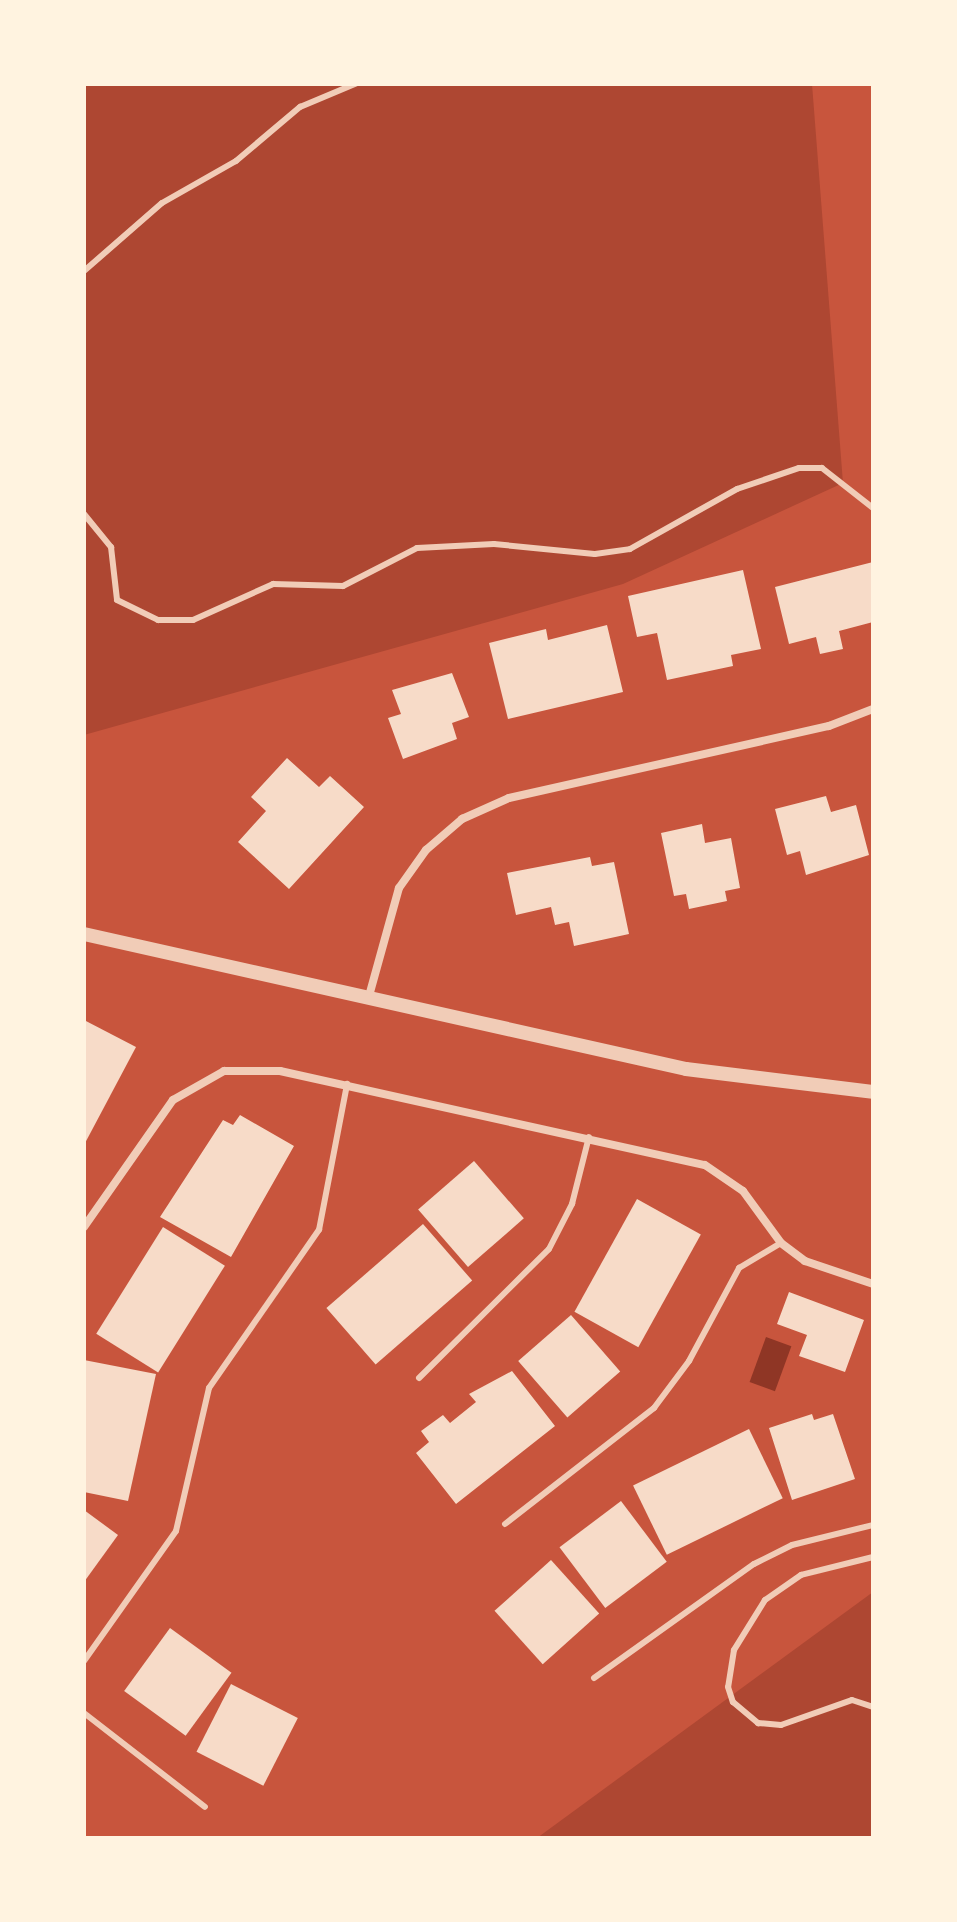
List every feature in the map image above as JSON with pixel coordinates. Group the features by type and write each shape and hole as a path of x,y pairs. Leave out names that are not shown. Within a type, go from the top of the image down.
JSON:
{"street":[{"path":"369,996 399,888 426,850 462,819 509,798 829,726 873,709"},
{"path":"84,934 712,1074 873,1092"},
{"path":"84,1227 153,1119 195,1086 252,1069 347,1084 705,1165 743,1191 781,1243 830,1275 873,1284"}],"lane":[{"path":"84,271 162,203 236,161 300,107 355,84"},
{"path":"84,514 111,547 117,600 158,620 193,620 273,584 343,586 427,547 595,554 630,549 737,489 799,468 822,468 873,508"},
{"path":"84,1661 176,1531 209,1388 319,1230 347,1084"},
{"path":"419,1378 549,1249 572,1204 589,1137"},
{"path":"505,1524 654,1408 689,1361 739,1268 781,1243"},
{"path":"594,1678 754,1564 792,1545 873,1525"},
{"path":"873,1557 801,1575 765,1600 734,1650 728,1687 733,1702 758,1723 781,1725 852,1700 873,1707"},
{"path":"84,1713 205,1807"}],"shaded area":[{"path":"84,84 812,84 843,483 623,584 84,735"},
{"path":"766,1337 791,1346 775,1391 750,1382"},
{"path":"873,1592 873,1838 537,1838"}],"building":[{"path":"873,562 873,622 839,631 843,649 820,654 816,637 789,644 775,587"},
{"path":"743,570 761,649 731,655 733,666 667,680 657,633 637,637 628,596"},
{"path":"607,625 623,692 508,719 489,643 546,629 548,640"},
{"path":"452,673 469,717 452,723 457,739 403,759 388,718 401,714 392,690"},
{"path":"287,758 319,787 330,776 364,807 289,889 238,842 266,811 251,797"},
{"path":"826,796 831,812 856,805 869,855 806,875 800,851 787,855 775,809"},
{"path":"702,824 705,843 731,838 740,888 725,891 727,901 689,909 686,894 674,896 661,833"},
{"path":"590,857 592,866 614,862 629,934 574,946 569,922 555,925 551,907 516,915 507,873"},
{"path":"84,1020 136,1047 84,1145"},
{"path":"240,1115 294,1146 231,1257 160,1217 223,1120 233,1125"},
{"path":"474,1161 524,1218 468,1267 418,1210"},
{"path":"637,1199 701,1234 638,1347 574,1312"},
{"path":"423,1224 472,1281 376,1365 326,1308"},
{"path":"163,1227 225,1266 158,1373 96,1334"},
{"path":"789,1292 864,1320 845,1372 799,1356 807,1335 777,1324"},
{"path":"571,1315 620,1372 567,1418 518,1361"},
{"path":"84,1360 156,1374 128,1501 84,1492"},
{"path":"512,1371 555,1426 456,1504 416,1453 429,1442 421,1431 443,1415 450,1423 476,1402 469,1394"},
{"path":"812,1414 814,1420 833,1414 855,1479 792,1500 769,1428"},
{"path":"749,1429 783,1498 667,1555 633,1486"},
{"path":"621,1501 667,1562 605,1608 560,1547"},
{"path":"84,1510 118,1535 84,1582"},
{"path":"551,1560 599,1614 543,1664 495,1611"},
{"path":"170,1628 231,1673 186,1736 124,1691"},
{"path":"231,1684 298,1718 263,1786 196,1752"}]}
